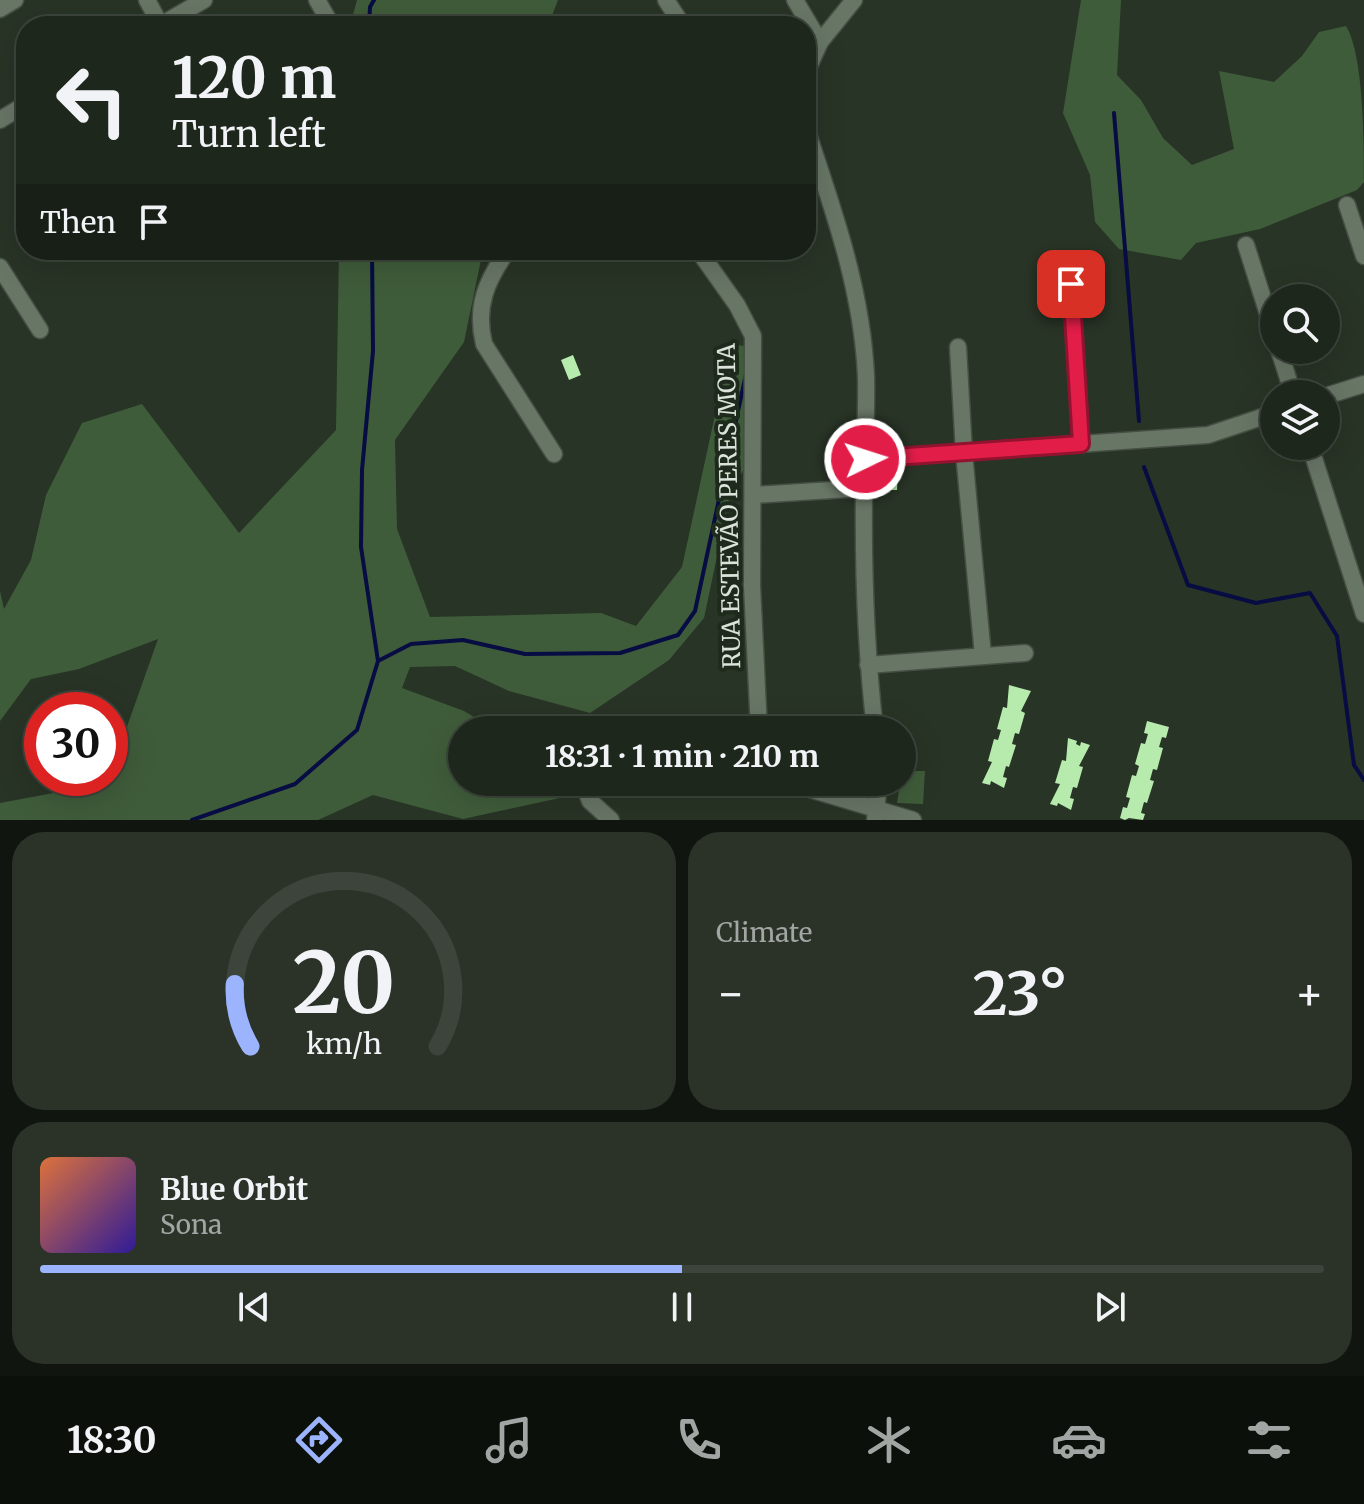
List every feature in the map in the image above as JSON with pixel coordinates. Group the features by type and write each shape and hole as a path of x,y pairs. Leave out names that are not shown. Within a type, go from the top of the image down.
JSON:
{"street":[{"path":"0,9 15,0"},
{"path":"177,16 204,0"},
{"path":"816,51 854,0"},
{"path":"816,35 820,42"},
{"path":"816,158 843,235 855,289 866,375 864,488 868,665 873,716"},
{"path":"816,180 828,194"},
{"path":"1347,205 1364,256"},
{"path":"1246,245 1260,289"},
{"path":"501,260 482,295 479,323 484,344 554,454"},
{"name":"RUA ESTEVÃO PERES MOTA","path":"705,260 737,305 753,336 752,586 758,716"},
{"path":"0,267 40,330"},
{"path":"1071,284 1081,444"},
{"path":"958,347 964,453 983,656"},
{"path":"1340,392 1364,384"},
{"path":"865,459 1208,435 1260,418"},
{"path":"1314,460 1364,614"},
{"path":"753,495 864,488"},
{"path":"868,665 1025,653"},
{"path":"588,796 611,820"},
{"path":"825,796 877,815 913,820"}],"green space":[{"path":"357,0 558,0 552,16 353,16"},
{"path":"1081,0 1121,0 1117,75 1141,100 1163,138 1192,165 1234,149 1219,71 1274,82 1302,56 1319,32 1346,26 1360,78 1364,182 1357,190 1260,229 1196,243 1181,260 1119,249 1095,222 1090,175 1063,113"},
{"path":"339,260 481,260 464,342 395,440 397,529 430,617 601,613 636,626 682,567 733,344 748,347 748,463 731,490 704,618 669,660 590,713 509,691 455,666 410,667 402,688 472,716 448,716 448,796 569,796 463,819 373,795 318,820 0,820 0,803 37,796 128,796 128,724 158,639 79,669 31,679 0,721 0,591 4,609 31,560 46,495 82,423 142,404 239,533 336,430"},
{"path":"916,771 925,771 923,804 897,803 898,796 916,796"}],"building":[{"path":"573,355 581,375 569,380 561,360"},
{"path":"898,469 897,490 877,490 878,470"},
{"path":"1009,685 1031,691 1021,711 1025,713 1019,734 1015,733 1012,744 1016,745 1009,767 1006,766 1004,788 991,781 990,785 982,783 992,762 988,761 994,739 998,740 1001,730 997,729 1003,707 1007,708"},
{"path":"1147,721 1169,727 1159,747 1163,748 1157,770 1153,769 1150,780 1154,781 1141,813 1145,814 1143,820 1125,820 1120,818 1130,798 1126,797 1132,775 1136,776 1139,766 1135,764 1141,743 1145,744 1148,734 1144,733"},
{"path":"1068,738 1077,741 1076,744 1080,746 1081,742 1090,745 1079,766 1083,767 1077,788 1073,787 1071,810 1058,803 1057,806 1050,804 1060,784 1055,783 1062,760 1066,761"}],"waterway":[{"path":"370,16 374,0"},
{"path":"1114,113 1139,421"},
{"path":"372,260 373,351 362,470 361,547 378,661"},
{"path":"192,820 295,784 357,730 378,661 411,644 463,640 525,654 620,653 678,635 695,611 746,374"},
{"path":"1144,467 1188,585 1256,603 1310,593 1337,636 1354,765 1364,780"}],"route":[{"path":"865,459 1081,444 1071,284"}]}
